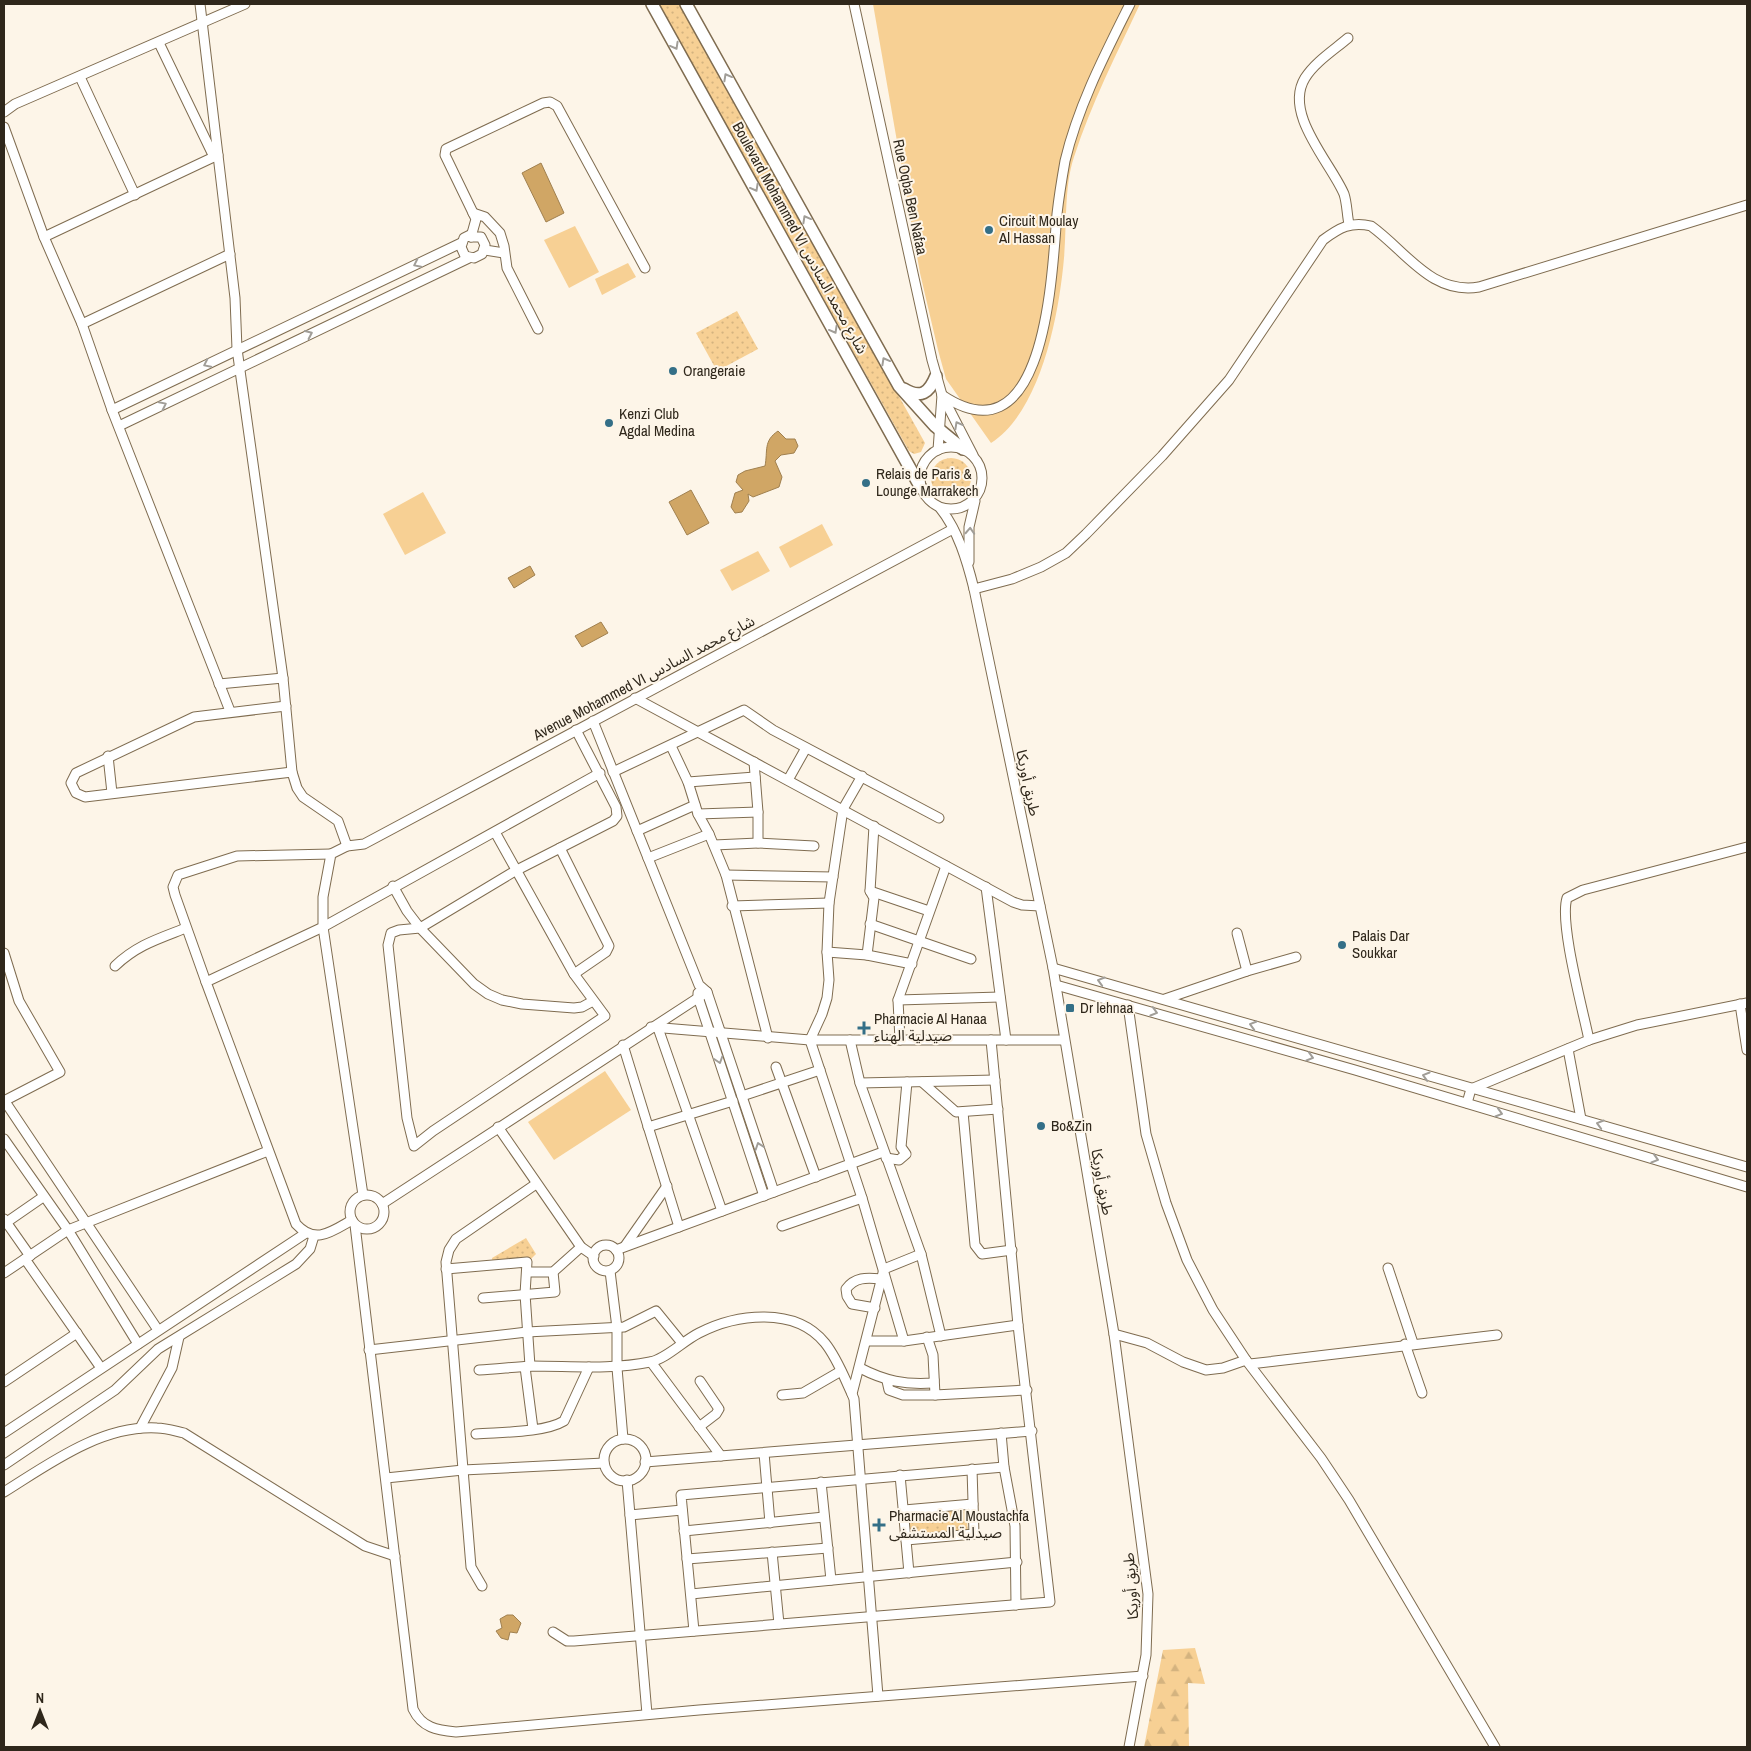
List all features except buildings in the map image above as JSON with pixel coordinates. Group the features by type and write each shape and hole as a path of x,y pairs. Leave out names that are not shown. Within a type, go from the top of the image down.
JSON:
{"main road":[{"name":"Boulevard Mohammed VI شارع محمد السادس","path":"652,4 921,488"},
{"name":"Boulevard Mohammed VI شارع محمد السادس","path":"686,4 899,386 940,430 968,452"},
{"path":"899,386 919,395 930,390 936,376"}],"street":[{"path":"200,4 216,156 230,254 237,349 286,706 292,772 297,788 303,797 310,804 338,821 347,846"},
{"name":"Rue Oqba Ben Nafaa","path":"854,4 936,376 942,395 968,452"},
{"path":"942,395 961,407 983,410 998,406 1012,397 1026,382 1036,359 1048,308 1060,188 1075,123 1130,4"},
{"path":"4,112 15,104 159,43 241,5"},
{"path":"1348,38 1312,68 1305,78 1300,95 1307,128 1344,194 1349,224"},
{"path":"159,43 216,156"},
{"path":"80,77 135,195"},
{"path":"471,237 476,224 473,212 445,155 446,149 543,103 550,102 556,106 646,268"},
{"path":"4,128 44,237 82,324 112,410 230,712"},
{"path":"44,237 216,156"},
{"path":"974,589 1012,579 1041,568 1066,553 1082,539 1162,456 1229,380 1322,240 1339,228 1359,223 1371,226 1437,281 1465,289 1747,205"},
{"path":"473,212 485,217 497,229 503,239 505,263 517,293 538,329"},
{"path":"112,410 461,242 467,236 472,234 471,237 481,237 485,245 484,250 478,257 469,258 119,426"},
{"path":"461,242 462,252 469,258"},
{"path":"484,250 504,253"},
{"path":"82,324 230,254"},
{"path":"365,289 372,304"},
{"name":"Rue Oqba Ben Nafaa","path":"938,450 942,395"},
{"path":"952,447 968,452 979,464 983,475 982,486 977,497 962,508 951,510 940,508 928,499 921,488 920,476 922,465 929,456 938,450 952,447"},
{"name":"طريق أوريكا","path":"969,567 971,510 977,497"},
{"name":"طريق أوريكا","path":"940,508 953,529 969,567 974,589 1053,968 1114,1334 1146,1572 1148,1630 1143,1676 1129,1747"},
{"name":"Avenue Mohammed VI شارع محمد السادس","path":"331,854 347,846 364,844 953,529"},
{"path":"219,684 282,678"},
{"path":"634,698 1018,904 1040,906"},
{"path":"286,706 194,717 76,772 72,783 76,793 85,797 292,772"},
{"path":"613,772 744,710 773,730 939,818"},
{"path":"593,721 700,985 707,992 774,1192"},
{"path":"495,832 515,871 574,974 604,1013 604,1018 433,1131 414,1146 407,1118 388,938 394,931 420,928 515,871 616,818 616,806 576,730"},
{"path":"671,746 688,782 697,809 726,875 732,906 768,1038"},
{"path":"788,780 806,748"},
{"path":"108,756 112,793"},
{"path":"754,762 758,812 758,843"},
{"path":"206,982 323,926 600,773"},
{"path":"862,776 843,809 829,904 827,952 829,980 827,998 810,1040 862,1198 904,1341"},
{"path":"688,782 755,777"},
{"path":"637,831 697,809 758,812"},
{"path":"867,955 874,898 870,891 874,826"},
{"path":"648,858 709,834"},
{"path":"714,845 758,843 814,846"},
{"path":"1589,1040 1566,929 1564,906 1567,898 1583,890 1747,847"},
{"path":"560,848 609,946 606,952 574,974"},
{"path":"4,1466 115,1390 158,1349 296,1264 310,1249 310,1235 293,1218 186,928 173,887 178,875 185,871 237,856 331,854 323,896 323,926 363,1195"},
{"path":"900,1040 898,1000 946,866"},
{"path":"726,875 833,877"},
{"path":"393,886 406,911 420,928 474,984 502,1000 574,1008 582,1007 593,1001"},
{"path":"986,887 1006,1040"},
{"path":"870,891 929,911"},
{"path":"732,906 829,904"},
{"path":"870,924 971,959"},
{"path":"115,966 130,951 141,945 186,928"},
{"path":"1237,933 1247,971"},
{"path":"827,952 867,955 912,964"},
{"path":"4,953 19,1001 60,1072 4,1101 88,1223 158,1330"},
{"path":"1165,999 1247,971 1296,957"},
{"path":"1053,968 1747,1167"},
{"path":"700,985 698,997 764,1196"},
{"path":"1056,986 1128,1004 1747,1187"},
{"path":"382,1204 623,1045 654,1028 707,992"},
{"path":"898,1000 1000,997"},
{"path":"1128,1004 1146,1134 1166,1203 1187,1260 1213,1310 1248,1362 1287,1416 1321,1458 1350,1500 1495,1747"},
{"path":"1471,1089 1589,1040 1637,1025 1744,1004 1747,1050"},
{"path":"654,1028 810,1040 1064,1040"},
{"path":"654,1028 688,1115 722,1211"},
{"path":"850,1040 860,1083 921,1254 941,1336"},
{"path":"553,1632 567,1641 1016,1605 1051,1600 1018,1325 991,1040"},
{"path":"623,1045 679,1227"},
{"path":"1568,1049 1581,1119"},
{"path":"776,1067 780,1083 816,1177"},
{"path":"742,1096 820,1070"},
{"path":"860,1083 995,1080"},
{"path":"594,1256 596,1250 603,1246 621,1248 851,1164 885,1155 898,1160 906,1154 901,1147 907,1082"},
{"path":"922,1082 954,1111 998,1109"},
{"path":"1446,1098 1451,1083"},
{"path":"1467,1103 1471,1089"},
{"path":"648,1127 733,1101"},
{"path":"963,1112 975,1245 982,1254 1012,1250"},
{"path":"498,1128 581,1247 594,1256 598,1268 610,1270"},
{"path":"4,1142 68,1230 138,1344"},
{"path":"4,1273 68,1230 268,1151"},
{"path":"482,1586 472,1567 446,1269 449,1250 456,1240 536,1184"},
{"path":"610,1270 618,1262 621,1248 666,1186"},
{"path":"353,1222 364,1228 377,1225 384,1213 382,1204 376,1197 363,1195 355,1199 350,1207 386,1478 413,1709 423,1723 440,1730 456,1732 647,1714 1143,1676"},
{"path":"43,1197 5,1222 101,1368"},
{"path":"782,1226 862,1198"},
{"path":"4,1433 158,1330 310,1235 331,1232 353,1222"},
{"path":"528,1272 553,1272 581,1247"},
{"path":"884,1269 921,1254"},
{"path":"446,1269 525,1261 528,1272 525,1294 527,1367 532,1429"},
{"path":"1388,1268 1422,1393"},
{"path":"852,1394 884,1269"},
{"path":"610,1270 617,1328 617,1368 623,1439"},
{"path":"483,1298 555,1292 553,1272"},
{"path":"875,1308 852,1304 847,1296 846,1289 850,1283 861,1278 882,1279"},
{"path":"369,1350 527,1332 617,1328 630,1326 657,1311 682,1343"},
{"path":"479,1370 527,1367 617,1368 651,1362 682,1343 724,1322 743,1319 776,1318 790,1320 816,1334 831,1352 852,1394 870,1576 878,1696"},
{"path":"867,1341 904,1341 1018,1325"},
{"path":"4,1382 77,1333"},
{"path":"1114,1334 1147,1343 1183,1362 1206,1370 1248,1362 1497,1335"},
{"path":"140,1428 172,1368 179,1337"},
{"path":"927,1337 933,1356 936,1395"},
{"path":"651,1362 721,1456"},
{"path":"476,1434 532,1429 555,1425 564,1420 589,1367"},
{"path":"860,1368 887,1381 925,1384 933,1383 934,1380"},
{"path":"782,1395 803,1393 841,1371"},
{"path":"699,1427 716,1414 719,1409 717,1403 700,1381"},
{"path":"887,1381 889,1390 897,1394 936,1395 1027,1390"},
{"path":"4,1492 88,1443 118,1432 140,1428 159,1428 184,1433 365,1546 395,1556"},
{"path":"645,1462 1032,1431"},
{"path":"1001,1433 1004,1467 1015,1526 1017,1562 1016,1605"},
{"path":"623,1439 632,1441 640,1446 645,1462 640,1474 627,1480 618,1480 611,1476 604,1463 608,1447 623,1439"},
{"path":"764,1452 770,1523"},
{"path":"386,1478 463,1470 604,1463"},
{"path":"694,1631 681,1494 821,1482 860,1481 900,1475 1004,1467"},
{"path":"906,1540 974,1535 972,1469"},
{"path":"900,1475 909,1573"},
{"path":"627,1480 647,1714"},
{"path":"821,1482 831,1580"},
{"path":"904,1510 973,1504"},
{"path":"630,1515 682,1510"},
{"path":"684,1530 824,1517"},
{"path":"687,1559 828,1548"},
{"path":"772,1552 779,1624"},
{"path":"690,1594 1017,1562"}],"green space":[{"path":"658,4 680,4 925,443 921,452 914,454 909,451"},
{"name":"Circuit Moulay Al Hassan","path":"873,4 1140,4 1096,98 1071,168 1067,194 1065,246 1058,306 1044,360 1035,385 1023,409 1008,428 991,443 946,379 938,350 920,273"},
{"path":"575,226 599,272 569,288 544,240"},
{"path":"628,263 636,277 602,295 595,279"},
{"path":"737,311 758,349 717,371 696,333"},
{"path":"951,458 965,464 971,478 965,492 951,498 937,492 931,478 937,464"},
{"path":"423,492 446,533 405,555 383,514"},
{"path":"822,524 833,545 790,568 779,547"},
{"path":"758,551 770,571 732,591 720,570"},
{"path":"605,1071 631,1110 554,1160 528,1122"},
{"path":"526,1238 536,1254 531,1259 493,1266 492,1258"},
{"path":"966,1507 968,1533 907,1538 905,1512"},
{"path":"1195,1648 1205,1684 1188,1683 1189,1747 1144,1747 1163,1650"}],"shaded area":[{"path":"541,163 564,213 546,222 522,173"},
{"path":"778,431 786,439 795,439 798,446 794,453 781,455 775,461 782,477 779,487 753,497 748,494 749,501 742,512 735,513 731,507 735,493 743,490 736,482 738,475 745,471 765,466 768,443"},
{"path":"691,490 709,523 687,535 669,502"},
{"path":"530,566 535,575 514,588 508,578"},
{"path":"601,622 608,633 582,647 575,636"},
{"path":"507,1615 513,1615 521,1623 517,1633 510,1632 508,1640 501,1638 496,1631 502,1628 500,1619"}],"place":[{"name":"Circuit Moulay Al Hassan","path":"989,230"},
{"name":"Orangeraie","path":"673,371"},
{"name":"Kenzi Club Agdal Medina","path":"609,423"},
{"name":"Relais de Paris & Lounge Marrakech","path":"866,483"},
{"name":"Palais Dar Soukkar","path":"1342,945"},
{"name":"Dr lehnaa","path":"1070,1008"},
{"name":"Pharmacie Al Hanaa صيدلية الهناء","path":"864,1028"},
{"name":"Bo&Zin","path":"1041,1126"},
{"name":"Pharmacie Al Moustachfa صيدلية المستشفى","path":"879,1525"}]}
